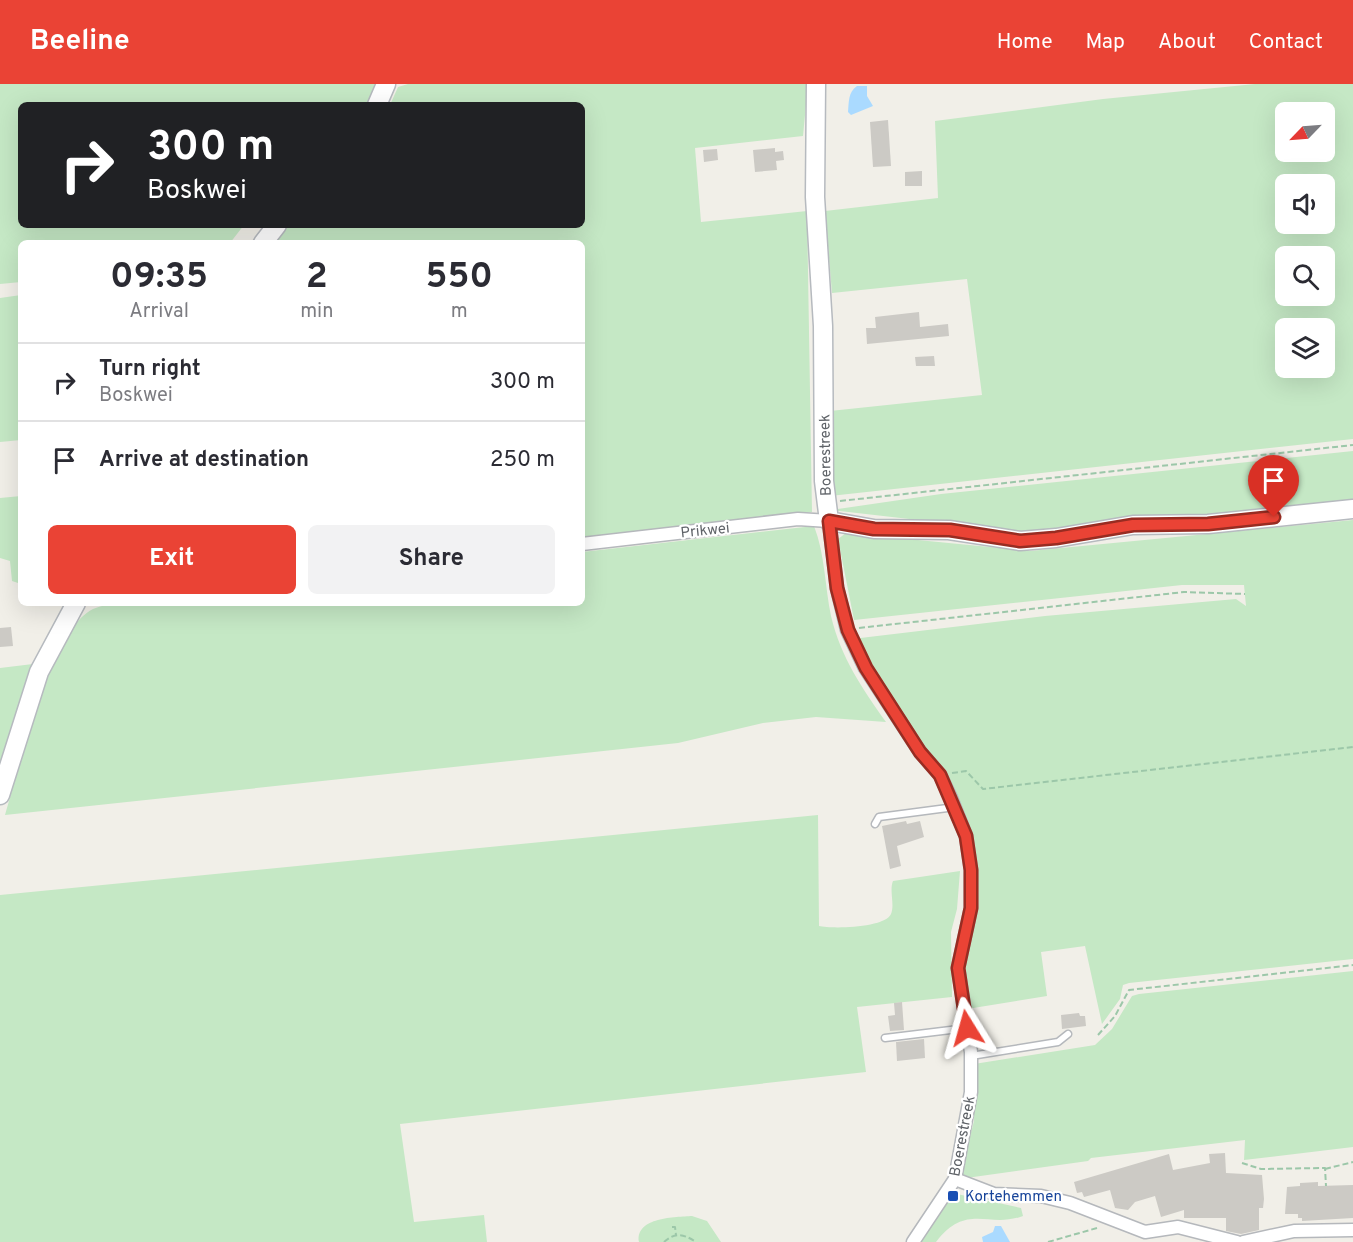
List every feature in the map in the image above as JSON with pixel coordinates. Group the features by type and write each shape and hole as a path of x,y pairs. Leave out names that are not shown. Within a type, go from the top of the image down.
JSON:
{"street":[{"path":"378,102 386,84"},
{"name":"Boerestreek","path":"816,84 814,197 823,326 827,512 837,588 848,630 866,668 920,752 940,775 966,836 971,870 971,908 958,968 971,1056 972,1092 955,1179 913,1242"},
{"path":"265,240 275,228"},
{"path":"827,512 874,529 950,530 1020,541 1056,538 1133,525 1208,524 1353,509"},
{"name":"Prikwei","path":"585,544 798,519 827,512"},
{"path":"0,795 39,672 74,606"},
{"path":"955,1179 994,1194 1041,1196 1070,1203 1146,1232 1178,1227 1237,1242"},
{"path":"1243,1242 1294,1231 1353,1230"}],"lane":[{"path":"875,824 879,817 955,807"},
{"path":"885,1038 967,1028"},
{"path":"971,1056 1058,1042 1068,1034"}],"path":[{"path":"827,512 1353,445"},
{"path":"848,630 1184,592 1245,594"},
{"path":"940,775 966,771 983,789 1353,747"},
{"path":"1098,1035 1115,1016 1129,990 1353,966"},
{"path":"1242,1163 1261,1169 1317,1167 1325,1169 1353,1162"},
{"path":"1325,1169 1326,1186"},
{"path":"672,1227 675,1227 676,1235"},
{"path":"1048,1242 1103,1227"},
{"path":"664,1242 676,1235 684,1234 696,1242"}],"green space":[{"path":"0,84 381,84 372,102 18,102 18,228 242,228 232,240 18,240 18,282 0,284"},
{"path":"408,84 808,84 803,136 695,148 701,222 807,211 812,512 585,539 585,240 271,240 280,228 585,228 585,102 391,102 398,87"},
{"path":"1255,84 1353,84 1353,439 830,496 830,411 982,395 967,279 832,293 825,211 938,198 935,121 1103,99"},
{"path":"18,295 18,440 0,442 0,298"},
{"path":"1353,451 1353,503 1031,533 831,510 941,494"},
{"path":"18,496 18,583 12,581 10,561 0,558 0,498"},
{"path":"1353,520 1353,959 1129,983 1123,985 1120,999 1102,1024 1085,946 1041,952 1047,996 967,1009 961,963 972,834 959,799 852,639 1045,616 1236,599 1246,606 1244,585 1182,585 854,620 838,539 846,533 1030,551"},
{"path":"814,526 823,559 831,616 840,646 861,685 886,722 816,717 763,723 678,743 5,815 27,734 49,672 62,644 77,623 93,609 104,606 585,606 585,552"},
{"path":"33,664 0,768 0,668"},
{"path":"818,815 819,926 869,925 887,919 891,914 893,881 960,871 957,909 951,932 952,997 857,1007 866,1072 400,1124 414,1222 484,1215 487,1242 0,1242 0,895"},
{"path":"1353,971 1353,1147 1244,1160 1245,1140 1091,1158 1088,1161 959,1179 974,1121 974,1064 1095,1045 1112,1029 1132,996 1139,994"},
{"path":"957,1194 1021,1208 1023,1216 999,1220 968,1220 947,1230 936,1242 918,1242 950,1195"},
{"path":"692,1216 707,1221 721,1242 639,1242 639,1234 650,1223 667,1218"}],"water":[{"path":"857,86 867,86 867,96 873,106 851,115 848,112 850,98"},
{"path":"995,1226 1001,1226 1010,1242 983,1242 982,1237 993,1232"}],"building":[{"path":"888,120 891,166 873,167 870,122"},
{"path":"775,148 775,152 783,151 784,160 776,161 777,170 755,172 753,150"},
{"path":"717,149 718,160 704,162 703,150"},
{"path":"922,171 922,186 905,186 905,172"},
{"path":"919,312 920,327 948,324 949,336 867,344 866,328 876,328 875,317"},
{"path":"934,356 935,366 916,366 915,357"},
{"path":"11,627 13,646 0,647 0,628"},
{"path":"906,821 907,824 920,821 924,837 897,846 901,866 890,869 882,826"},
{"path":"902,1002 904,1030 890,1031 888,1016 895,1015 894,1003"},
{"path":"1079,1013 1080,1016 1085,1016 1086,1026 1062,1029 1061,1015"},
{"path":"924,1039 925,1058 897,1061 896,1042"},
{"path":"1225,1153 1226,1173 1262,1175 1264,1199 1263,1208 1259,1208 1259,1230 1241,1234 1226,1231 1226,1218 1184,1218 1184,1210 1161,1217 1155,1196 1135,1202 1128,1210 1115,1208 1110,1190 1084,1197 1082,1192 1077,1193 1074,1182 1169,1154 1173,1170 1210,1163 1209,1154"},
{"path":"1318,1182 1318,1186 1353,1185 1353,1218 1302,1221 1302,1218 1298,1218 1298,1214 1285,1214 1287,1187 1300,1186 1300,1183"}],"place":[{"name":"Kortehemmen","path":"953,1196"}],"route":[{"path":"967,1028 958,968 971,908 971,870 966,836 940,775 920,752 866,668 848,630 837,588 829,521 874,529 950,530 1020,541 1056,538 1133,525 1208,524 1274,517"}]}
